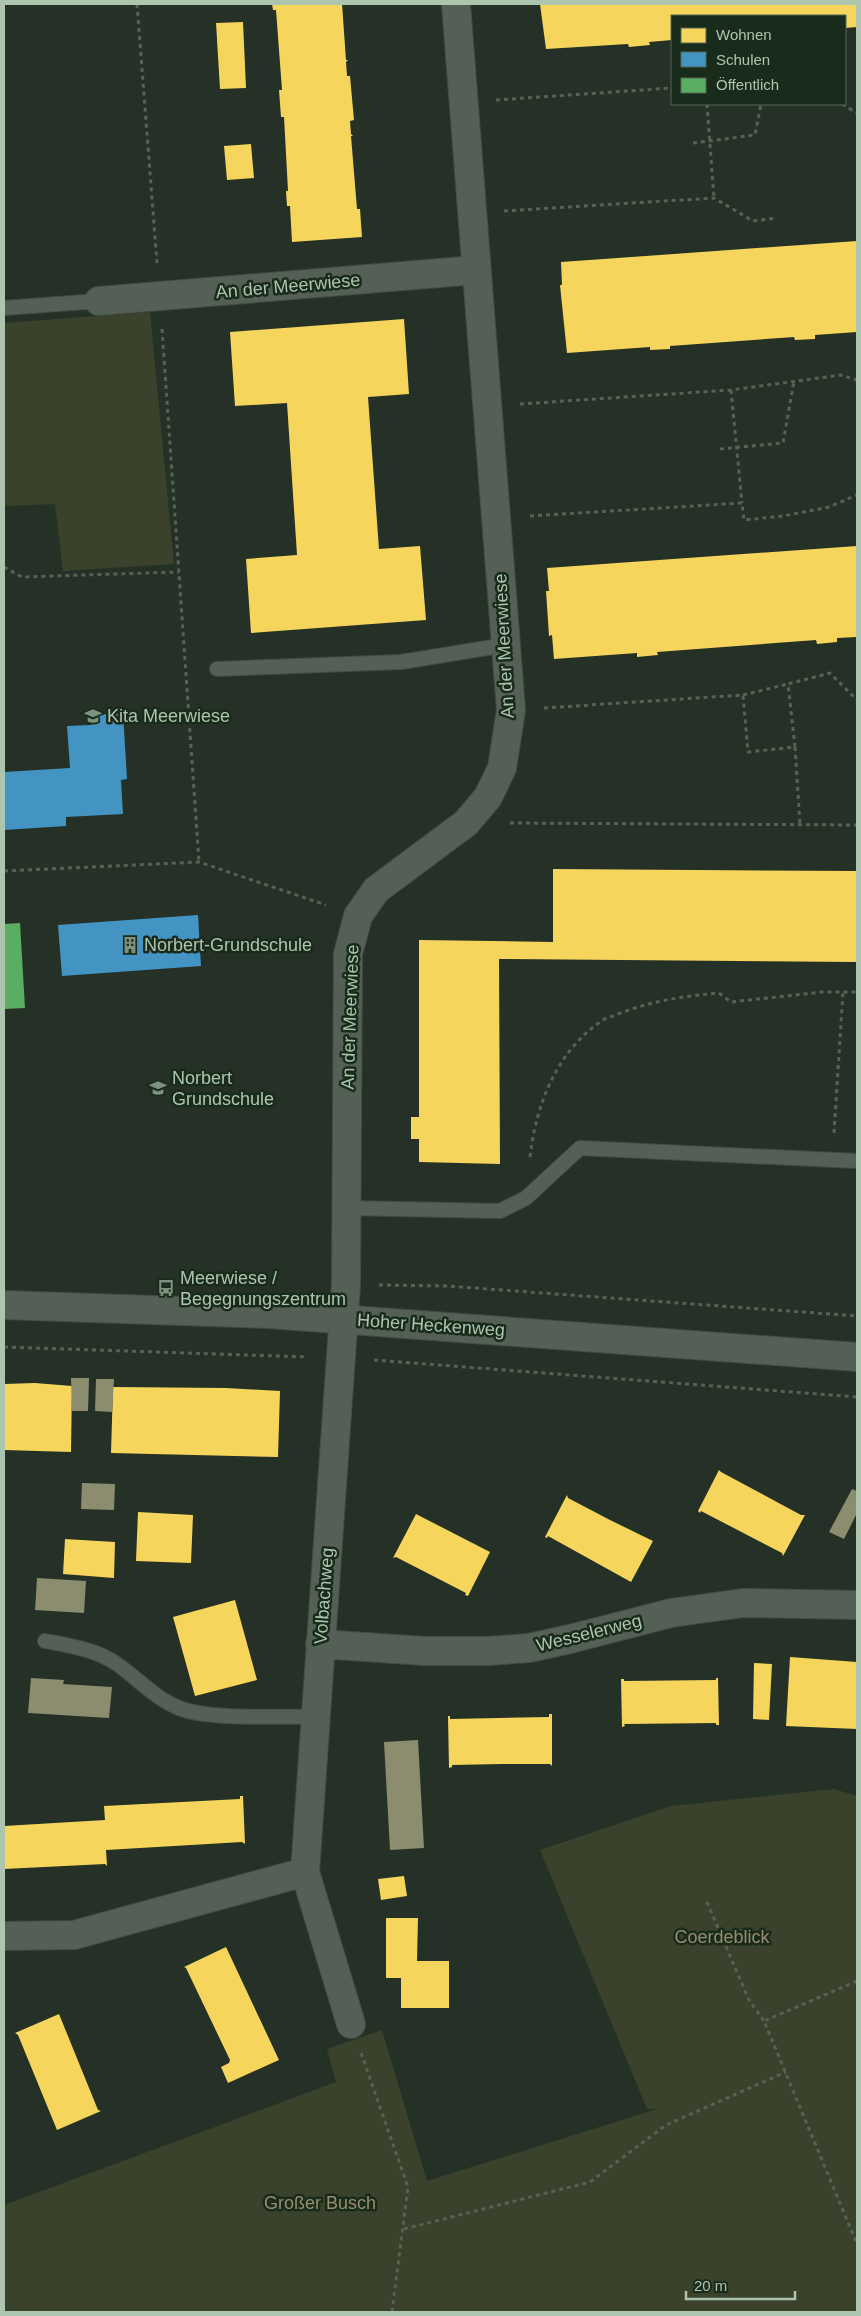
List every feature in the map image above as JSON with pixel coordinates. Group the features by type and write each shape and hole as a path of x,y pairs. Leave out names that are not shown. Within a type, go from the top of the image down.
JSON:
{"street":[{"name":"An der Meerwiese","path":"344,1320 348,954 358,916 376,890 466,823 488,797 502,768 511,710 456,4"},
{"name":"An der Meerwiese","path":"100,301 160,298 476,270"},
{"name":"Hoher Heckenweg","path":"4,1305 269,1314 857,1357"},
{"name":"Volbachweg","path":"344,1320 305,1872 351,2024"},
{"name":"Wesselerweg","path":"320,1644 426,1651 488,1651 530,1648 671,1613 743,1602 857,1605"},
{"path":"4,1936 74,1935 305,1872"}],"lane":[{"path":"4,308 100,301"},
{"path":"217,670 401,662 505,644"},
{"path":"346,1208 500,1211 526,1198 580,1148 857,1161"},
{"path":"45,1641 95,1652 116,1664 162,1699 180,1709 221,1715 316,1717"}],"path":[{"path":"138,4 199,862"},
{"path":"463,102 671,88"},
{"path":"707,105 714,198"},
{"path":"693,143 755,134 761,105"},
{"path":"844,105 857,113"},
{"path":"472,214 714,198 753,220 777,218"},
{"path":"486,406 731,390 841,376 857,380"},
{"path":"720,449 783,443 794,381"},
{"path":"731,390 744,520 783,516 829,507 857,495"},
{"path":"495,518 742,503"},
{"path":"4,567 22,577 179,572"},
{"path":"511,710 743,695 830,673 857,700"},
{"path":"788,684 795,747 800,824"},
{"path":"743,695 748,752 795,747"},
{"path":"466,823 857,824"},
{"path":"4,870 199,862 358,916"},
{"path":"832,1160 843,992"},
{"path":"526,1198 533,1134 551,1078 574,1046 601,1021 635,1008 676,997 719,993 731,1002 857,992"},
{"path":"4,1347 342,1358 857,1397"},
{"path":"707,1902 748,2000 764,2020 857,2244"},
{"path":"764,2020 857,1981"},
{"path":"351,2024 408,2187 392,2312"},
{"path":"404,2228 590,2182 666,2125 786,2072"}],"green space":[{"path":"150,312 174,564 63,571 55,504 4,506 4,323"},
{"path":"834,1789 857,1796 857,2312 4,2312 4,2205 336,2082 327,2049 382,2030 427,2181 657,2109 647,2109 540,1850 671,1806"}],"building: Wohnen":[{"path":"272,4 342,4 346,60 348,60 346,62 347,76 350,76 354,120 350,121 351,134 353,136 351,136 357,209 360,209 362,237 292,242 290,206 287,206 286,191 288,191 284,117 281,117 279,90 282,90 276,10 273,10"},
{"path":"540,4 857,4 857,27 846,28 846,15 671,15 671,40 649,42 650,45 629,47 628,44 546,49"},
{"path":"243,22 246,88 220,89 216,23"},
{"path":"251,144 254,178 227,180 224,146"},
{"path":"857,241 857,332 815,335 815,339 795,340 794,337 670,346 670,349 650,350 650,347 567,353 560,285 562,285 561,262"},
{"path":"404,319 409,394 368,397 379,549 420,546 426,620 251,633 246,559 297,555 287,403 235,406 230,332"},
{"path":"857,546 857,637 837,638 837,642 817,644 816,640 657,652 658,655 637,657 637,653 554,659 552,635 549,636 546,591 549,591 547,568"},
{"path":"553,869 857,871 857,962 499,959 500,1164 419,1162 419,1139 411,1139 411,1117 419,1117 419,940 553,942"},
{"path":"35,1383 72,1386 71,1452 4,1450 4,1384"},
{"path":"113,1387 226,1388 280,1391 278,1457 111,1453"},
{"path":"719,1470 801,1515 805,1515 783,1556 782,1553 698,1511"},
{"path":"567,1495 568,1498 653,1541 631,1582 548,1536 547,1538 545,1537"},
{"path":"138,1512 193,1515 191,1563 136,1561"},
{"path":"416,1514 490,1552 468,1596 465,1595 466,1593 396,1557 393,1558"},
{"path":"65,1539 115,1542 114,1578 63,1574"},
{"path":"235,1600 257,1680 195,1696 173,1617"},
{"path":"790,1657 857,1662 857,1729 786,1726"},
{"path":"754,1663 772,1664 769,1720 753,1719"},
{"path":"718,1678 719,1725 716,1725 716,1723 624,1724 625,1726 622,1727 621,1679 624,1679 624,1681 716,1680"},
{"path":"549,1714 552,1714 552,1766 550,1764 502,1764 452,1765 449,1768 448,1716 450,1716 450,1719 549,1717"},
{"path":"240,1796 243,1796 245,1844 242,1842 106,1850 107,1866 105,1864 4,1869 4,1826 105,1820 104,1806 240,1799"},
{"path":"404,1876 407,1896 381,1900 378,1879"},
{"path":"386,1918 418,1918 417,1961 449,1961 449,2008 401,2008 401,1978 386,1978"},
{"path":"226,1947 279,2060 228,2083 221,2067 229,2063 230,2060 184,1967"},
{"path":"59,2014 98,2110 101,2111 57,2130 18,2035 15,2033"}],"building: Schulen":[{"path":"123,713 127,779 121,780 123,814 66,817 66,826 4,830 4,772 70,768 67,726 91,725 91,715"},
{"name":"Norbert-Grundschule","path":"198,915 201,966 62,976 58,925"}],"building: Öffentlich":[{"path":"20,923 25,1008 4,1009 4,924"}],"building: Industrie":[{"path":"71,1378 89,1378 88,1411 72,1411"},
{"path":"96,1379 114,1379 112,1412 95,1411"},
{"path":"82,1483 115,1484 114,1510 81,1509"},
{"path":"852,1489 857,1491 857,1513 844,1539 829,1532"},
{"path":"37,1578 86,1581 84,1613 35,1610"},
{"path":"31,1678 64,1680 63,1684 112,1687 109,1718 28,1713"},
{"path":"418,1740 424,1848 390,1850 384,1742"}],"place":[{"name":"Kita Meerwiese","path":"93,716"},
{"name":"Norbert-Grundschule","path":"130,945"},
{"name":"Norbert Grundschule","path":"158,1088"},
{"name":"Meerwiese / Begegnungszentrum","path":"166,1288"}],"park label":[{"name":"Coerdeblick","path":"722,1937"},
{"name":"Großer Busch","path":"320,2203"}]}
